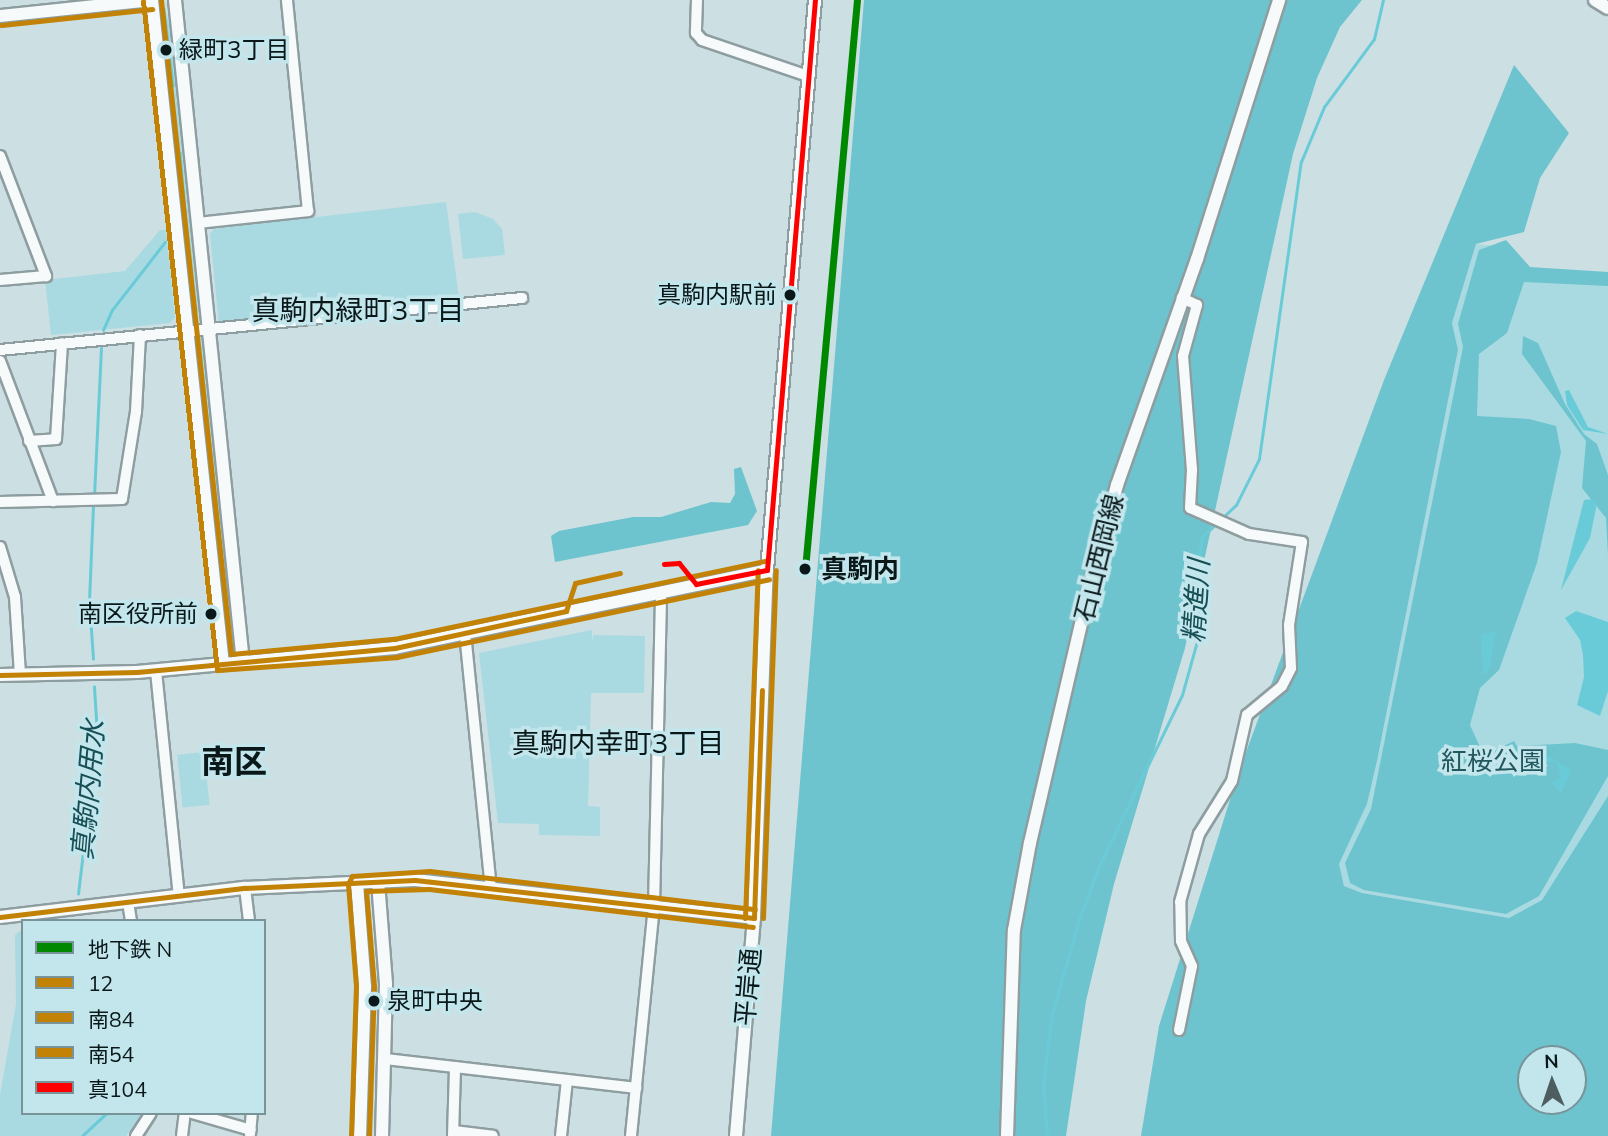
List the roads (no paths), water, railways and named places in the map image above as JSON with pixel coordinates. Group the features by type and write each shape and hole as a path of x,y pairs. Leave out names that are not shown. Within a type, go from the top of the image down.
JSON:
{"street":[{"path":"0,16 66,4 152,0 223,664"},
{"path":"175,0 243,662"},
{"path":"198,223 308,211 287,0"},
{"path":"697,0 696,33 702,40 808,76"},
{"name":"平岸通","path":"736,1136 754,918 767,570 815,0"},
{"name":"石山西岡線","path":"1007,1136 1012,956 1030,843 1117,485 1182,298 1279,0"},
{"path":"1595,0 1608,8"},
{"path":"0,156 46,276 0,280"},
{"path":"0,350 187,330 209,332 522,298"},
{"path":"1179,1030 1192,966 1181,941 1180,902 1199,834 1231,781 1247,715 1282,687 1291,668 1289,625 1301,563 1302,542 1260,537 1190,508 1192,470 1183,356 1197,305 1182,298"},
{"path":"0,502 122,499 136,412 140,335"},
{"path":"29,441 56,439 62,343"},
{"path":"0,361 53,501"},
{"path":"0,547 15,597 20,675"},
{"path":"0,675 156,671 396,648 767,570"},
{"path":"631,1136 654,906 661,592"},
{"path":"465,633 491,888"},
{"path":"156,671 179,896"},
{"path":"0,918 245,888 429,880 754,918"},
{"path":"377,882 386,984 382,1136"},
{"path":"357,883 365,986 360,1136"},
{"path":"245,888 248,919"},
{"path":"128,902 131,919"},
{"path":"386,1059 636,1088"},
{"path":"455,1067 453,1133 493,1136"},
{"path":"561,1136 567,1080"},
{"path":"136,1136 150,1115"},
{"path":"182,1136 185,1115"},
{"path":"198,1115 250,1133 252,1115"}],"waterway":[{"name":"精進川","path":"1047,1136 1043,1085 1052,1014 1079,920 1099,866 1182,695 1199,634 1196,575 1202,537 1236,505 1259,459 1301,162 1324,107 1374,39 1383,0"},
{"name":"真駒内用水","path":"164,9 173,85"},
{"name":"真駒内用水","path":"180,153 185,212"},
{"name":"真駒内用水","path":"103,330 112,310 165,242"},
{"name":"真駒内用水","path":"94,496 101,348"},
{"name":"真駒内用水","path":"93,504 89,601 93,659"},
{"name":"真駒内用水","path":"78,894 97,735 94,687"},
{"name":"真駒内用水","path":"82,1136 105,1115"}],"metro line":[{"name":"N","path":"805,569 857,0"}],"place":[{"name":"緑町3丁目","path":"166,50"},
{"name":"真駒内駅前","path":"790,295"},
{"name":"真駒内","path":"805,569"},
{"name":"南区役所前","path":"211,614"},
{"name":"泉町中央","path":"374,1001"}],"district":[{"name":"真駒内緑町3丁目","path":"358,310"},
{"name":"真駒内幸町3丁目","path":"618,743"},
{"name":"南区","path":"234,761"}],"park label":[{"name":"紅桜公園","path":"1493,761"}]}
